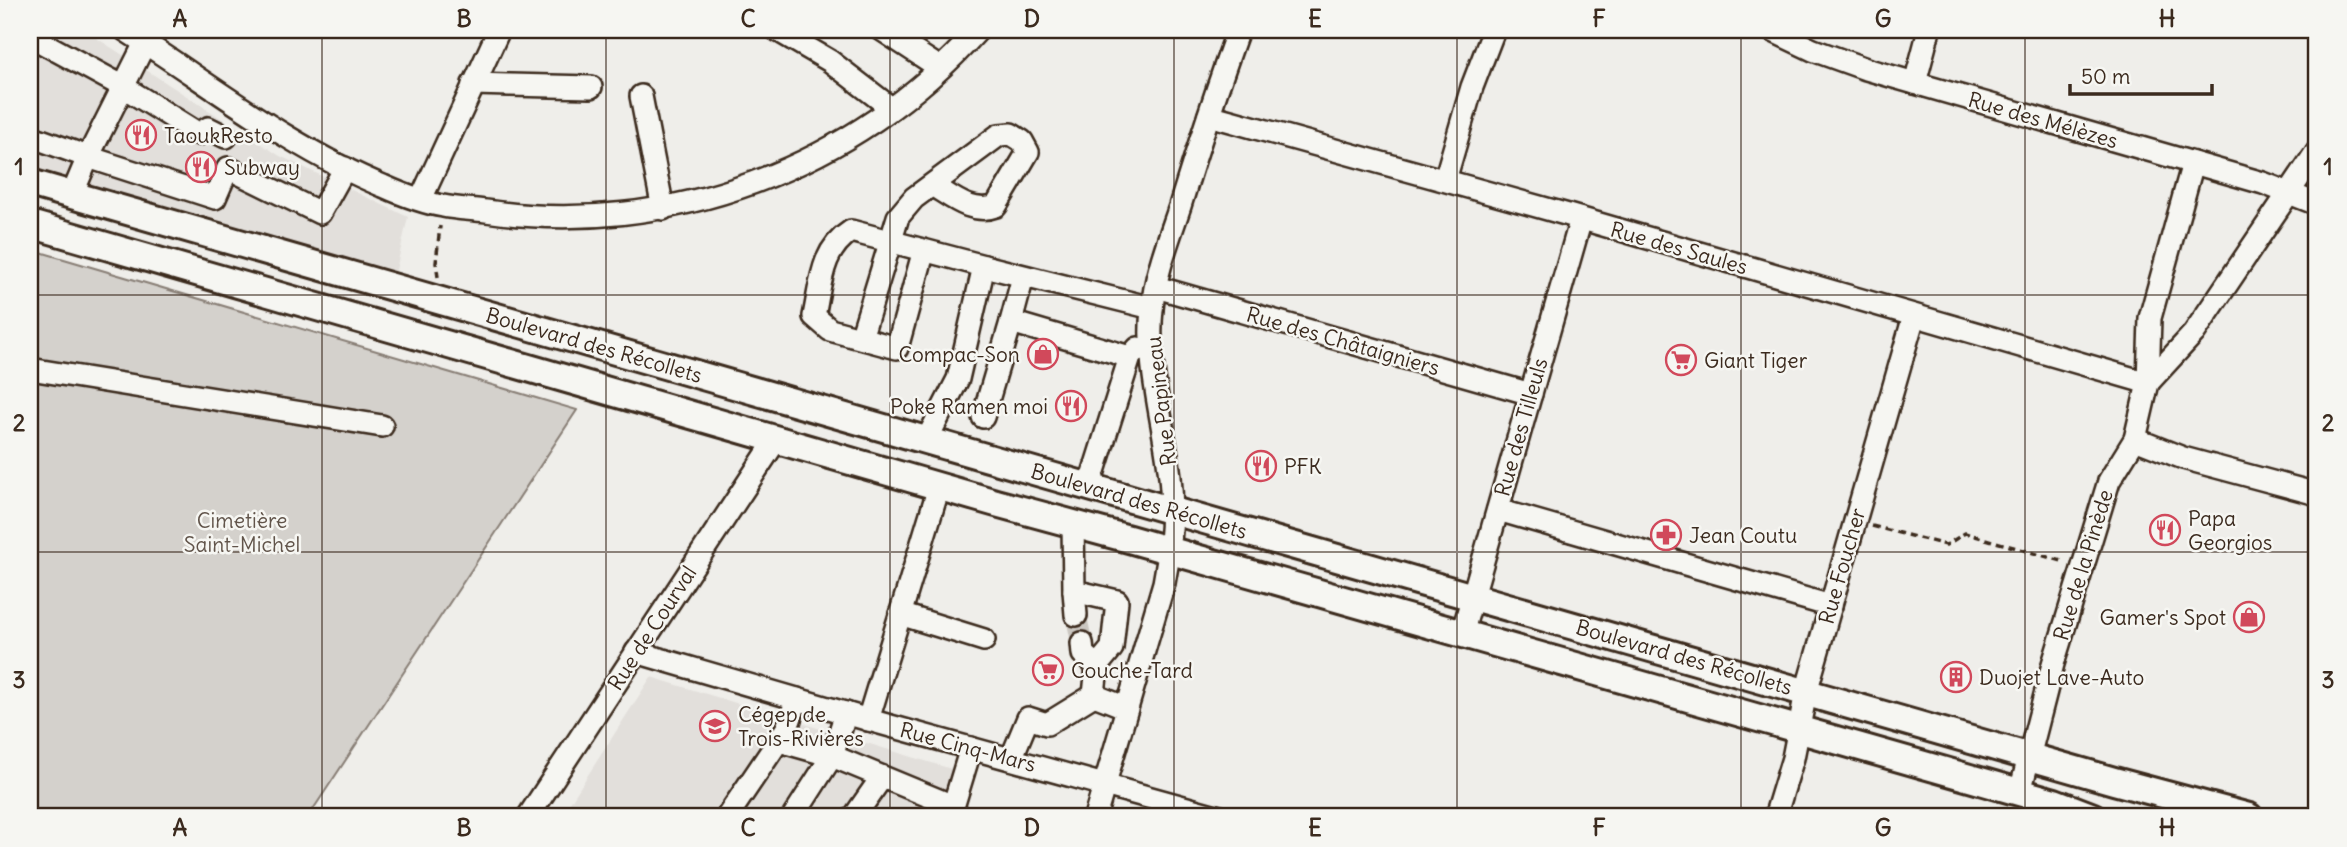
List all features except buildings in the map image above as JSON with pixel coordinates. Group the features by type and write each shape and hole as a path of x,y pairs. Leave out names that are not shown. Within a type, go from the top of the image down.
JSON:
{"main road":[{"name":"Boulevard des Récollets","path":"30,183 2249,817"},
{"name":"Boulevard des Récollets","path":"30,224 776,440 2020,792 2093,817"}],"street":[{"path":"125,30 345,169 382,186 442,206 515,215 573,217 624,215 663,209 712,197 780,172 818,154 891,108 940,68 978,30"},
{"path":"421,199 499,30"},
{"path":"777,30 830,61 891,108"},
{"path":"883,30 940,68"},
{"name":"Rue Papineau","path":"1096,817 1164,583 1170,551 1170,478 1156,383 1152,331 1154,298 1209,115 1238,30"},
{"path":"1445,180 1472,87 1494,30"},
{"name":"Rue des Mélèzes","path":"1771,30 1840,61 2193,163 2317,204"},
{"path":"1915,83 1929,30"},
{"path":"30,36 122,86 199,134 208,128 226,137"},
{"path":"72,195 122,86 145,43"},
{"path":"473,84 591,87"},
{"path":"641,96 663,209"},
{"path":"30,136 88,158 215,198 228,168 226,137 243,107"},
{"name":"Rue des Saules","path":"1209,115 1445,180 2148,383"},
{"name":"Rue de la Pinède","path":"2148,383 2194,333 2317,151"},
{"name":"Rue de la Pinède","path":"2020,792 2053,664 2109,481 2135,439 2148,383 2150,318 2193,163"},
{"path":"228,168 320,213 345,169"},
{"path":"923,250 897,348 861,338 898,217 914,198 932,185"},
{"name":"Rue des Tilleuls","path":"1462,634 1581,219"},
{"name":"Rue des Châtaigniers","path":"861,338 830,330 814,316 828,253 838,239 851,231 1023,277 1154,298 1531,394"},
{"path":"926,441 958,379 984,266"},
{"path":"983,417 1023,277"},
{"name":"Rue Foucher","path":"1775,817 1799,730 1806,692 1914,316"},
{"path":"1011,322 1130,357"},
{"path":"1089,487 1130,357 1152,331"},
{"path":"30,369 382,426"},
{"path":"2135,439 2183,458 2317,494"},
{"name":"Rue de Courval","path":"528,817 776,440"},
{"path":"868,720 939,486"},
{"path":"1498,510 1831,606"},
{"path":"1073,524 1076,615"},
{"path":"1074,591 1117,601 1112,648 1097,666 1094,695"},
{"path":"900,614 984,640"},
{"path":"1115,621 1151,629"},
{"path":"1082,643 1083,654 1097,666"},
{"name":"Rue Cinq-Mars","path":"636,652 868,720 1220,817"},
{"path":"1094,695 1127,708"},
{"path":"1011,759 1028,718 1048,724 1094,695"},
{"path":"727,817 787,728 797,699"},
{"path":"793,817 832,756 846,713"},
{"path":"779,741 832,756 882,777 951,812 971,748"},
{"path":"854,817 882,777"}],"path":[{"path":"440,300 436,263 442,206"},
{"path":"1855,521 1946,545 1965,533 2084,567"}],"shaded area":[{"path":"30,30 84,30 280,156 408,217 394,279 30,171"},
{"name":"Cégep de Trois-Rivières","path":"651,677 971,775 960,817 561,817"}],"green space":[{"name":"Cimetière Saint-Michel","path":"30,249 577,410 308,817 30,817"}],"tunnel":[{"path":"1076,615 1082,643"}],"place":[{"name":"TaoukResto","path":"141,135"},
{"name":"Subway","path":"201,167"},
{"name":"Compac-Son","path":"1043,354"},
{"name":"Giant Tiger","path":"1681,360"},
{"name":"Poke Ramen moi","path":"1071,406"},
{"name":"PFK","path":"1261,466"},
{"name":"Papa Georgios","path":"2165,530"},
{"name":"Jean Coutu","path":"1666,535"},
{"name":"Gamer's Spot","path":"2249,617"},
{"name":"Couche-Tard","path":"1048,670"},
{"name":"Duojet Lave-Auto","path":"1956,677"},
{"name":"Cégep de Trois-Rivières","path":"715,726"}]}
